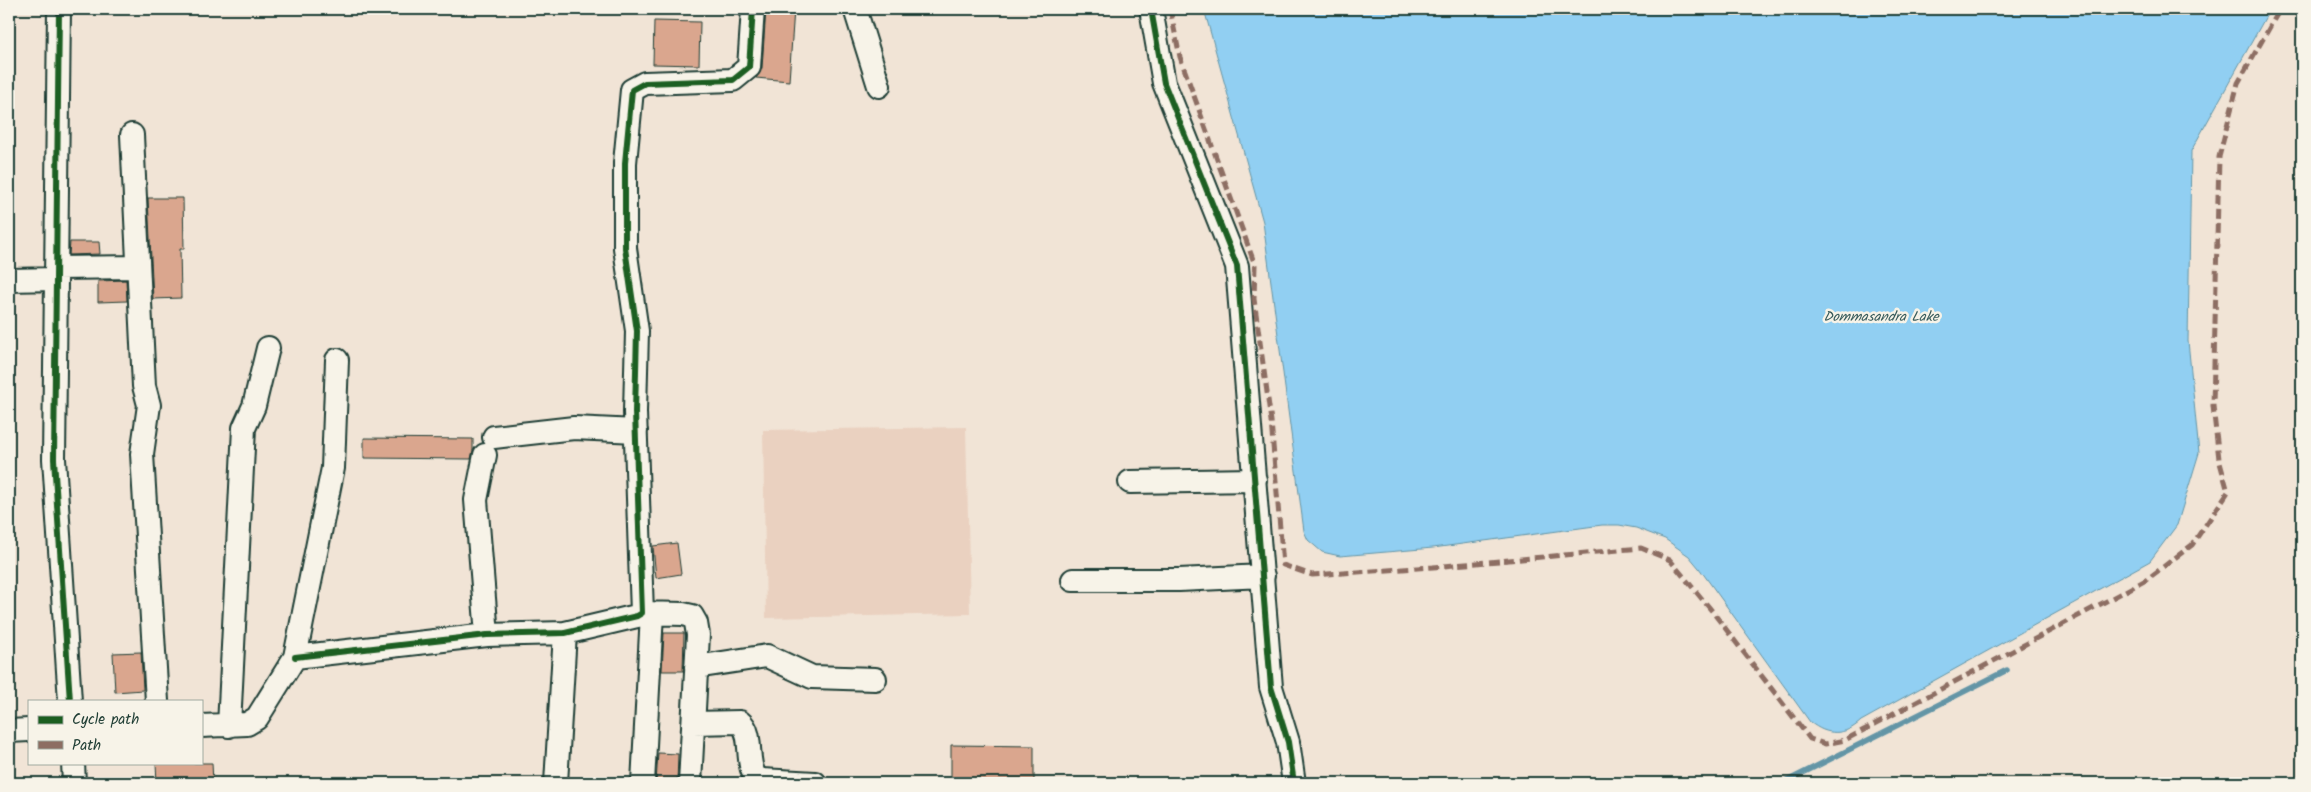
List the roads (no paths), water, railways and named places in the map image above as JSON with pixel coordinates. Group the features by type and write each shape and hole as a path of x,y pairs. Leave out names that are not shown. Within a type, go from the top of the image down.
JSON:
{"street":[{"path":"59,9 54,459 70,700"},
{"path":"643,783 647,613 636,432 637,331 625,248 626,163 632,90 645,84 733,80 743,74 749,67 753,9"},
{"path":"855,9 879,86"},
{"path":"1151,9 1164,83 1237,266 1271,687 1288,742 1294,783"},
{"path":"132,135 144,386 149,405 142,454 157,700"},
{"path":"9,280 138,267"},
{"path":"229,726 244,428 254,406 268,348"},
{"path":"202,726 247,724 258,718 295,657 333,468 337,360"},
{"path":"487,635 476,500 490,446 574,428 636,432"},
{"path":"1130,482 1255,480"},
{"path":"1072,580 1179,580 1263,576"},
{"path":"295,657 487,635 565,633 647,613 692,616 696,622 698,635 690,783"},
{"path":"556,783 565,633"},
{"path":"696,667 768,656 812,677 875,679"},
{"path":"693,723 740,722 748,731 749,762 755,776 762,780 814,783"},
{"path":"9,731 28,730"},
{"path":"73,764 74,783"}],"water":[{"name":"Dommasandra Lake","path":"1204,9 2270,9 2191,151 2188,341 2199,453 2177,525 2150,561 1842,732 1829,732 1816,727 1810,722 1689,556 1665,539 1636,528 1602,525 1433,548 1340,556 1322,552 1308,540 1304,531 1263,222"}],"waterway":[{"path":"1783,783 2007,670"}]}
